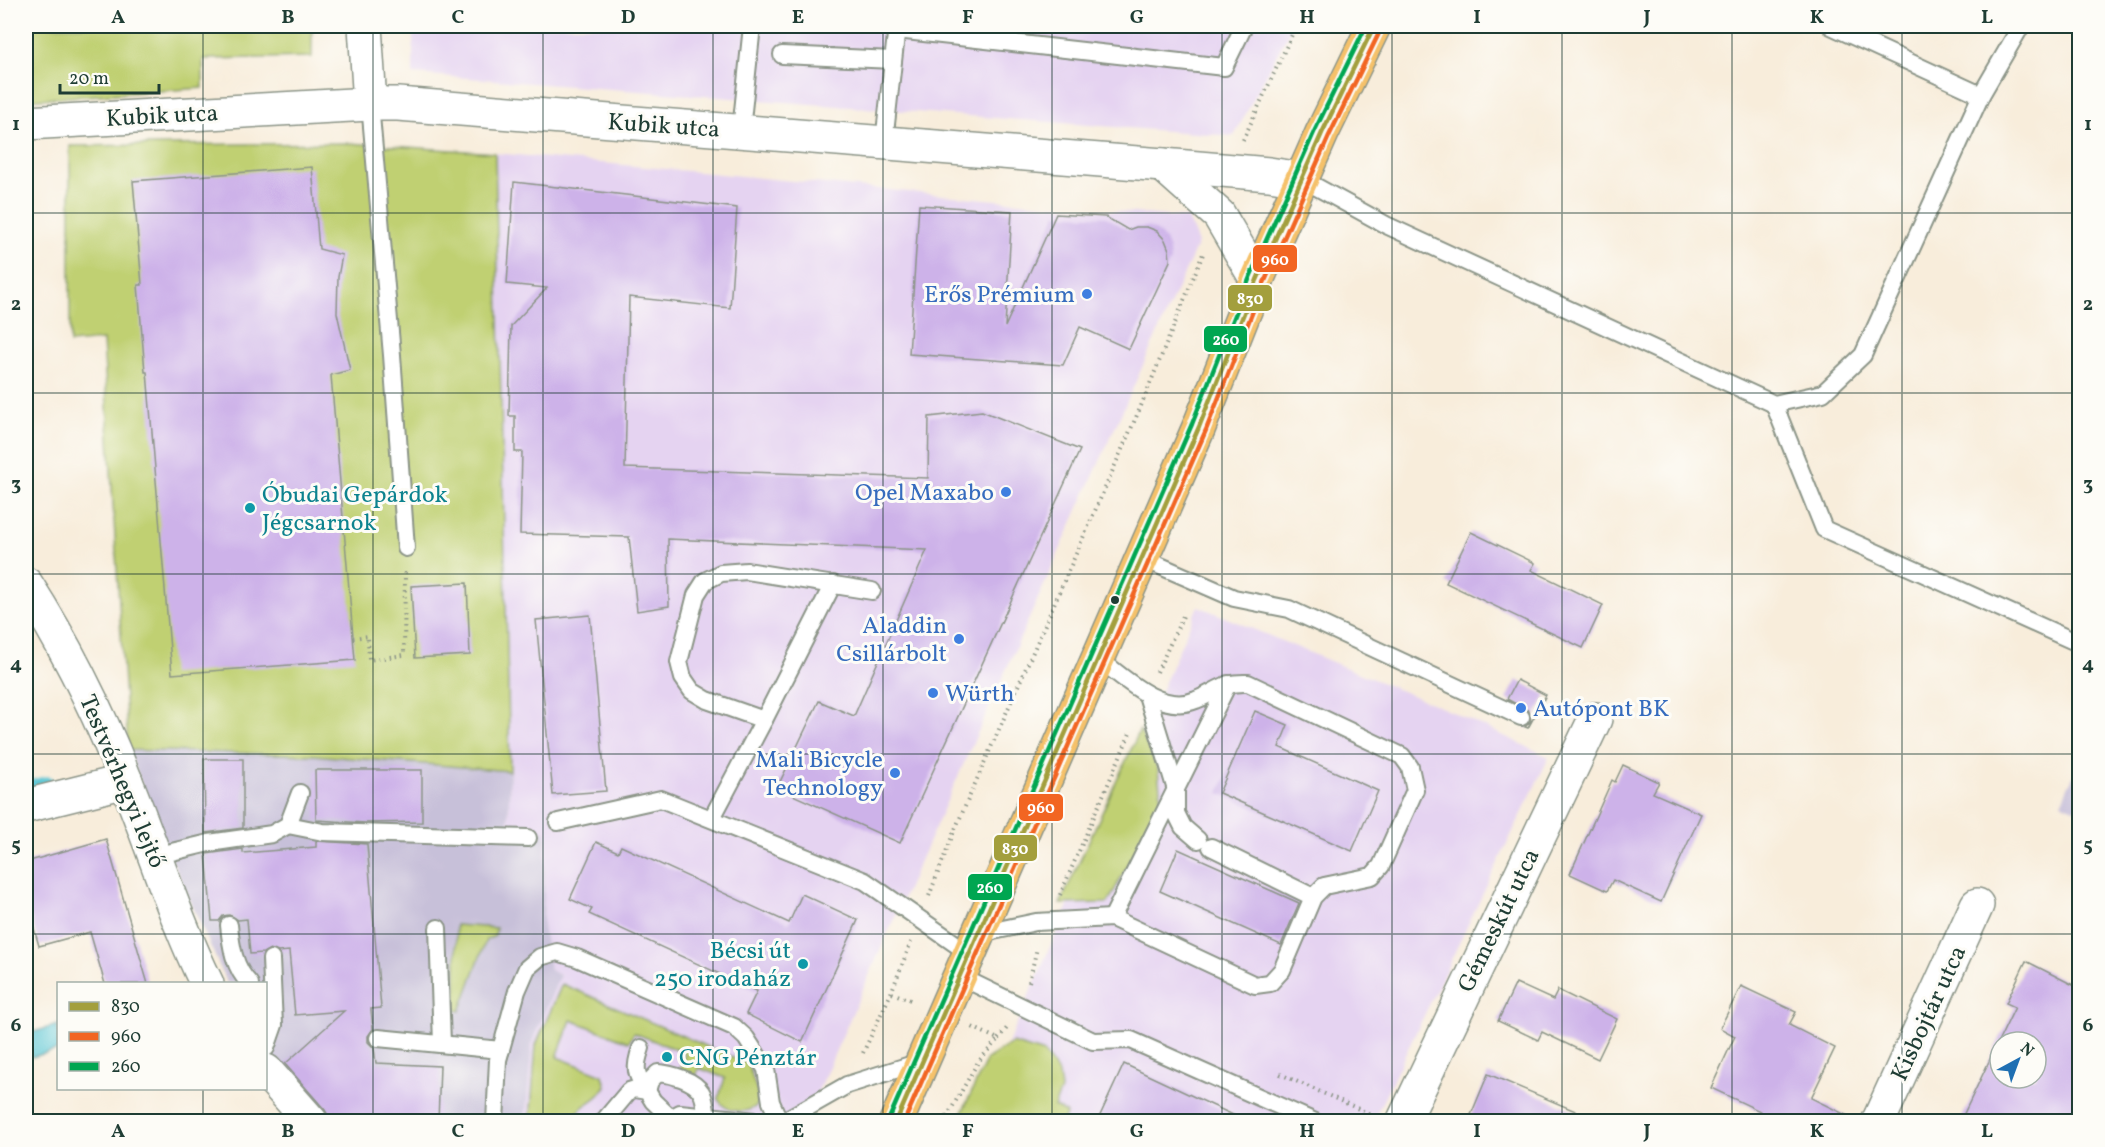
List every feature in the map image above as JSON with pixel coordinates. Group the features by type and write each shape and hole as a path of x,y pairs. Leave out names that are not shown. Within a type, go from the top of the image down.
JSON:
{"main road":[{"path":"896,1122 1199,428 1257,280 1374,26"}],"street":[{"path":"365,26 369,104"},
{"name":"Kubik utca","path":"26,123 369,104 741,130 1163,165 1302,179"},
{"path":"1163,165 1219,215 1257,280"},
{"name":"Testvérhegyi lejtő","path":"26,584 47,617 77,673 126,781 206,982"},
{"name":"Gémeskút utca","path":"1390,1119 1595,719"},
{"path":"26,806 126,781"},
{"name":"Kisbojtár utca","path":"1878,1122 1977,905"},
{"path":"267,1072 311,1122"}],"lane":[{"path":"741,130 752,26"},
{"path":"884,142 897,28 966,32 1224,67 1244,26"},
{"path":"1831,26 1981,94"},
{"path":"1302,179 1386,225 1774,404 1823,393 1863,355 1981,94 2021,26"},
{"path":"782,55 893,60"},
{"path":"369,104 392,355 406,548"},
{"path":"1774,404 1824,529 2079,644"},
{"path":"1142,558 1234,598 1289,609 1521,717"},
{"path":"764,720 707,700 692,691 683,678 679,662 696,595 705,581 721,573 747,571 872,591"},
{"path":"712,818 833,584"},
{"path":"970,955 1049,920 1112,918 1255,985 1270,983 1282,970 1313,897 1324,886 1372,876 1381,866 1415,790 1410,767 1402,756 1248,683 1228,684 1213,690 1199,700 1185,704 1147,695 1098,658"},
{"path":"1112,918 1228,684"},
{"path":"1147,695 1176,790 1176,813 1183,827 1205,844 1313,897"},
{"path":"154,856 209,843 272,834 288,825 300,793"},
{"path":"558,822 661,799 712,818 865,881 970,955 1024,1008 1093,1041 1131,1040 1315,1122"},
{"path":"288,825 322,832 528,838"},
{"path":"229,925 231,951 248,982"},
{"path":"438,928 442,1044"},
{"path":"495,1122 498,1060 517,991 527,968 540,957 556,952 577,957 734,1027 746,1038 766,1069 771,1102 781,1122 847,1085 924,1060"},
{"path":"267,1045 274,1025 269,1003 271,959"},
{"path":"378,1038 501,1050"},
{"path":"641,1048 636,1061 636,1076 671,1120 681,1113 765,1122"},
{"path":"647,1092 650,1081 658,1073 694,1084 704,1097 707,1115"},
{"path":"603,1122 629,1091 635,1089 647,1092"}],"path":[{"path":"1230,171 1296,26"},
{"path":"847,1085 891,993 953,834 1141,406 1219,215"},
{"path":"352,638 368,636 369,660 404,655 406,548"},
{"path":"998,1039 1024,1008 1035,953 1183,616"},
{"path":"1280,1074 1390,1119"}],"shaded area":[{"path":"413,26 1292,26 1234,136 413,74"},
{"path":"495,153 1188,218 1198,243 805,1121 525,1121 532,1041 560,975 550,970 543,925 546,832 508,829 510,771"},
{"path":"1198,606 1457,714 1549,757 1373,1121 974,1122"},
{"path":"128,750 313,755 510,771 508,829 546,831 543,925 550,970 560,975 532,1042 525,1121 327,1121 267,1054 267,982 227,982 168,851"},
{"path":"2079,763 2079,811 2061,803"}],"green space":[{"path":"26,26 312,26 312,57 203,59 203,88 26,100"},
{"path":"348,143 495,153 510,771 313,755 128,750 103,340 70,343 70,146"},
{"path":"1140,730 1158,769 1161,800 1108,903 1060,904"},
{"path":"456,925 496,928 495,936 486,940 460,1011 456,1010"},
{"path":"562,984 748,1064 759,1097 757,1106 741,1111 725,1107 718,1099 725,1078 699,1068 696,1076 680,1069 685,1053 634,1033 629,1042 571,1020 557,1057 603,1075 606,1086 570,1121 530,1122 536,1045"},
{"path":"1012,1043 1044,1053 1059,1074 1061,1090 1054,1107 1067,1113 1063,1121 958,1121 987,1059"}],"water":[{"path":"57,1025 57,1050 32,1057 26,1034"}],"building":[{"path":"312,167 319,249 342,255 338,277 337,313 350,370 331,375 355,660 172,674 138,285 142,285 133,181"},
{"path":"514,182 737,208 730,308 629,297 625,468 928,478 929,417 982,411 1080,450 900,843 777,788 819,701 854,716 927,550 668,539 669,606 637,611 629,537 520,534 522,452 515,452 515,416 509,416 511,326 547,288 507,284"},
{"path":"919,205 1012,211 1005,327 1056,214 1106,217 1128,230 1147,227 1157,231 1165,240 1170,261 1129,349 1080,327 1063,365 909,354"},
{"path":"1471,532 1535,563 1531,570 1603,605 1583,648 1446,583"},
{"path":"467,583 470,655 415,658 411,586"},
{"path":"590,615 606,791 553,795 536,620"},
{"path":"1517,680 1546,695 1528,728 1525,727 1531,721 1529,711 1507,699"},
{"path":"1255,711 1288,725 1279,747 1378,791 1352,851 1219,793"},
{"path":"204,759 243,759 243,828 205,833"},
{"path":"1623,765 1659,782 1653,793 1701,814 1661,902 1613,880 1607,891 1570,874 1612,780 1615,782"},
{"path":"315,770 422,770 422,822 365,823 316,820"},
{"path":"106,839 147,982 104,982 90,932 39,946 26,900 26,862"},
{"path":"316,841 367,844 381,1008 371,1009 373,1029 368,1036 368,1042 374,1048 376,1063 440,1066 438,1122 332,1122 325,1110 285,1064 344,1011 295,1015 289,951 278,952 270,949 263,953 250,954 247,919 238,920 229,915 223,916 219,921 212,921 206,854 243,849 243,853 316,847"},
{"path":"596,842 618,852 621,846 789,923 802,894 858,920 802,1042 746,1014 757,991 589,914 592,909 570,899"},
{"path":"1178,849 1299,903 1281,945 1160,891"},
{"path":"2026,961 2079,988 2079,1122 1960,1122 1988,1063 1988,1090 2048,1090 2048,1030 2004,1030 2015,1007 2006,1003"},
{"path":"1516,983 1553,1000 1558,990 1617,1019 1598,1059 1542,1032 1538,1040 1498,1021"},
{"path":"1741,986 1796,1012 1789,1025 1835,1048 1811,1098 1860,1122 1755,1122 1760,1111 1711,1088 1735,1036 1720,1028"},
{"path":"1124,1064 1248,1122 1097,1122"},
{"path":"1488,1074 1599,1121 1599,1122 1468,1122"}],"waterway":[{"path":"26,786 48,781"}],"transit line":[{"name":"260","path":"889,1119 1192,424 1250,277 1315,130 1366,26"},
{"name":"830","path":"896,1122 1199,427 1257,280 1322,133 1374,26"},
{"name":"960","path":"904,1122 1206,430 1264,283 1329,136 1381,29"}],"place":[{"name":"Erős Prémium","path":"1087,294"},
{"name":"Opel Maxabo","path":"1006,492"},
{"name":"Óbudai Gepárdok Jégcsarnok","path":"250,508"},
{"name":"Aladdin Csillárbolt","path":"959,639"},
{"name":"Würth","path":"933,693"},
{"name":"Autópont BK","path":"1521,708"},
{"name":"Mali Bicycle Technology","path":"895,773"},
{"name":"Bécsi út 250 irodaház","path":"803,964"},
{"name":"CNG Pénztár","path":"667,1057"}]}
